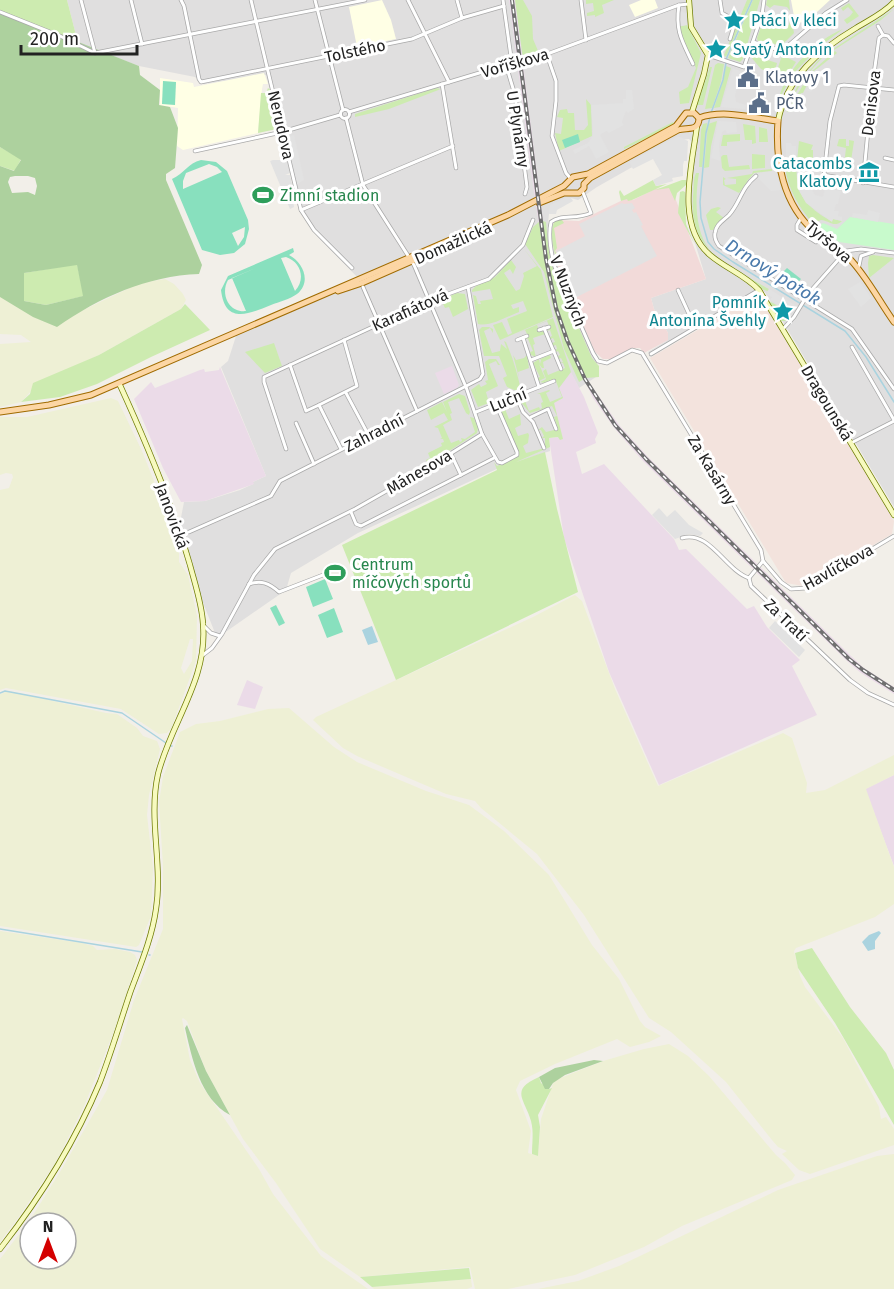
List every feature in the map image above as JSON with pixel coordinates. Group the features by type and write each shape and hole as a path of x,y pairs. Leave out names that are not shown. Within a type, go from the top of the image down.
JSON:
{"main road":[{"path":"689,2 690,20 694,33 708,55 692,112"},
{"path":"699,118 728,114 778,121 790,88 807,65 826,48 877,16 894,2"},
{"path":"692,112 699,118"},
{"path":"570,181 570,190 579,190 578,177 588,174 676,126 686,113 692,112"},
{"path":"699,118 693,148 689,210 692,228 703,249 759,290"},
{"path":"682,120 688,129 693,148"},
{"name":"Tyršova","path":"778,121 778,155 785,189 801,218 815,232 844,252 860,271 894,322"},
{"name":"Domažlická","path":"0,412 75,400 119,383 534,205 564,193 579,190 590,178 664,137 678,130 697,126"},
{"name":"Domažlická","path":"411,259 508,215 578,177"},
{"name":"Dragounská","path":"759,290 894,515"},
{"name":"Janovická","path":"0,1249 34,1202 69,1145 95,1093 151,934 158,883 154,808 159,771 194,688 202,655 203,625 198,596 176,521 119,383"}],"street":[{"path":"81,0 95,53"},
{"path":"131,0 142,44"},
{"path":"181,0 190,35"},
{"name":"Nerudova","path":"251,0 301,210 314,230 352,268"},
{"path":"195,151 282,132 340,115 343,110 315,0"},
{"path":"0,12 95,53 365,0"},
{"path":"408,0 449,82"},
{"path":"457,0 462,18"},
{"path":"503,0 512,64"},
{"path":"581,0 586,40"},
{"path":"720,0 722,13 729,17 734,26 730,39"},
{"path":"708,55 744,67 762,15 764,0"},
{"path":"834,0 837,6"},
{"path":"753,42 782,51 826,13 847,0"},
{"path":"689,2 679,4 677,20 679,34 693,64"},
{"name":"Voříškova","path":"349,112 546,55 679,4"},
{"name":"Tolstého","path":"190,35 201,82 424,35 462,18 504,6"},
{"path":"878,26 883,35 888,36 894,43"},
{"name":"Denisova","path":"862,183 872,88 879,39 883,35"},
{"path":"546,55 556,81 552,136 570,181"},
{"name":"U Plynárny","path":"506,65 515,95 527,187 525,194"},
{"path":"442,84 456,168"},
{"path":"823,184 830,121 841,84 894,90"},
{"path":"343,110 349,112 345,118"},
{"path":"340,115 345,118 363,185 411,259 466,387 482,434 495,458 502,463 517,453 496,404"},
{"path":"301,210 453,146"},
{"path":"885,159 894,160"},
{"path":"823,175 894,187"},
{"path":"756,176 745,187 730,214 718,224 715,231 719,246 852,330 894,388"},
{"name":"V Nuzných","path":"579,190 591,213 579,218 556,218 551,222 555,267 596,359 603,363 610,363 634,350 643,355"},
{"path":"801,218 796,225 797,230 816,242"},
{"name":"Karafiátová","path":"286,449 264,377 495,274 523,245 533,220"},
{"path":"783,329 794,317 803,299 844,252 854,249 894,253"},
{"path":"860,271 858,262 861,256 879,251"},
{"path":"363,287 417,411"},
{"name":"Zahradní","path":"189,532 271,496 279,482 466,387 483,376 468,287"},
{"path":"678,290 695,327"},
{"path":"651,354 759,290"},
{"path":"539,330 549,327"},
{"path":"544,328 561,369"},
{"path":"517,340 527,336"},
{"name":"Luční","path":"523,338 539,387"},
{"path":"290,365 306,413 358,385 344,340"},
{"path":"851,443 894,421 852,347"},
{"path":"531,360 554,351"},
{"name":"Za Kasárny","path":"643,355 761,550 763,561 781,582"},
{"name":"Luční","path":"476,412 554,381"},
{"path":"346,393 369,436"},
{"path":"516,396 523,412 530,417 544,448"},
{"path":"319,405 341,450"},
{"path":"530,417 548,409 556,429"},
{"path":"296,423 314,464"},
{"name":"Mánesova","path":"202,655 212,648 260,566 275,549 350,511 482,434"},
{"path":"451,454 460,475"},
{"path":"350,511 356,524 361,526 495,458"},
{"name":"Za Tratí","path":"682,538 691,536 704,540 734,570 749,578 751,586 855,684 894,705"},
{"name":"Havlíčkova","path":"781,582 794,589 807,588 894,536"},
{"path":"749,578 763,561"},
{"path":"249,584 266,583 279,592 323,575"},
{"path":"203,625 211,633 220,636"}],"shaded area":[{"path":"67,0 894,0 894,507 765,292 759,292 651,357 648,352 668,340 668,333 654,309 651,298 706,279 689,229 694,144 689,139 680,140 578,200 571,198 549,214 548,223 552,227 553,246 559,271 597,355 596,377 579,388 571,373 563,398 560,432 549,438 550,451 501,467 358,533 291,573 286,590 217,638 198,590 179,528 184,502 205,501 240,490 266,476 221,367 228,361 237,333 361,281 318,237 302,213 266,75 204,84 195,77 139,66 78,43"},
{"path":"382,0 396,39 357,47 349,7"},
{"path":"509,0 515,0 550,275 563,324 586,378 619,425 648,457 851,656 864,668 894,687 894,694 847,661 643,461 615,429 593,398 566,340 547,276"},
{"path":"641,0 655,0 658,8 635,17 629,5"},
{"path":"791,0 830,0 804,24 801,22 796,27"},
{"path":"832,3 835,8 789,47 785,42 789,43 791,41 789,39"},
{"path":"679,10 689,18 691,27 702,44 698,46 687,25 677,27"},
{"path":"733,68 742,72 735,95 736,102 746,105 745,109 721,107"},
{"path":"817,69 823,75 811,92 806,90 813,80 810,74"},
{"path":"264,73 268,84 263,84 258,133 183,150 177,146 178,108 160,105 160,78 193,83 194,87"},
{"path":"626,90 632,90 634,109 628,113 626,111 622,122 624,125 600,135 609,152 596,159 589,146 575,154 573,150 588,143 593,135 591,105 623,103 623,99 626,99"},
{"path":"718,121 736,122 737,132 727,133 725,130 722,132 719,144 720,161 711,158"},
{"path":"294,135 304,180 296,185 286,139"},
{"path":"678,136 688,141 687,161 684,161 683,176 672,178 673,181 656,186 653,180 662,175 653,159 633,169 629,162"},
{"path":"786,143 796,146 796,161 791,161 791,157 786,157"},
{"path":"287,160 290,173 285,175 290,175 294,193 292,194 294,207 290,209 270,161"},
{"path":"797,161 806,162 805,170 812,171 810,186 815,195 823,197 825,188 841,191 834,211 839,211 838,216 842,217 842,221 833,219 832,222 806,203 798,189 800,187 797,177"},
{"path":"776,171 781,190 771,191 756,176 749,183 747,181 755,173"},
{"path":"671,187 706,279 651,298 654,309 668,333 668,340 644,353 640,348 634,348 614,359 603,359 595,352 559,271 553,246 553,224 557,220 579,221 627,198 633,200 655,189"},
{"path":"567,197 573,201 557,210 556,214 549,214 550,205"},
{"path":"622,203 632,203 635,208 632,210 636,212 657,256 575,298 562,272 565,270 556,251 585,236 579,224"},
{"path":"868,210 880,213 878,222 852,217 853,213 867,215"},
{"path":"165,279 174,284 183,294 186,300 181,309 99,355 66,370 32,390 21,402 0,407 0,344 31,342 21,335 0,334 0,297 79,312 140,283"},
{"path":"860,282 871,298 861,307 848,289"},
{"path":"769,289 795,305 791,312 770,300 772,297 766,294"},
{"path":"759,294 894,521 892,534 803,586 786,583 650,358"},
{"path":"452,366 459,385 444,394 435,373"},
{"path":"220,367 266,476 253,482 254,484 205,501 181,502 163,468 134,399 151,382 155,388 200,370 204,369 205,372 219,370"},
{"path":"571,372 598,433 596,443 576,452 582,474 604,464 674,539 679,550 686,549 747,609 754,606 767,627 800,660 792,666 817,715 659,785 609,672 564,538 549,438 562,438 554,402 563,398 559,388"},
{"path":"111,398 118,401 142,451 176,536 179,562 188,575 197,616 196,661 171,729 167,733 159,734 121,709 6,688 0,690 0,490 9,488 13,477 12,474 6,473 0,475 0,417 27,417","holes":["190,639 193,639 192,661 184,674 181,668"]},
{"path":"659,508 667,517 675,510 689,525 703,533 700,536 689,534 675,539 652,515"},
{"path":"575,595 582,601 615,689 658,786 783,733 792,738 807,783 806,793 825,790 894,755 894,775 866,789 894,867 894,904 875,917 796,948 794,951 805,987 843,1038 879,1107 881,1119 886,1117 894,1129 894,1145 810,1174 799,1170 782,1154 787,1151 778,1147 726,1082 671,1032 649,1018 584,915 537,854 475,801 446,794 357,756 343,748 313,720"},
{"path":"775,621 805,650 799,657 769,628"},
{"path":"247,680 263,687 255,709 237,705"},
{"path":"6,692 117,714 137,728 143,736 157,741 160,749 149,795 147,815 153,868 151,916 139,945 136,947 0,926 0,694"},
{"path":"289,708 334,747 357,762 426,791 469,805 504,831 549,875 592,945 619,979 640,1021 645,1027 661,1036 630,1047 617,1039 520,1081 516,1090 531,1131 528,1153 538,1156 541,1119 553,1083 558,1079 603,1061 669,1044 688,1056 709,1076 795,1175 792,1180 682,1226 644,1247 575,1275 508,1289 475,1289 470,1267 360,1277 320,1249 276,1183 243,1139 206,1071 187,1021 183,1018 190,1060 200,1083 259,1169 273,1194 321,1256 368,1289 0,1289 0,1259 18,1236 18,1271 78,1271 78,1211 36,1211 107,1090 134,1000 163,929 163,866 159,802 163,777 180,732 196,724 220,721 268,709"},
{"path":"894,775 894,866 865,789"},
{"path":"0,931 82,943 93,946 97,950 115,949 130,952 137,960 118,1021 85,1104 56,1162 23,1211 18,1211 18,1218 0,1242"},
{"path":"894,1154 894,1289 538,1289 578,1281 619,1266 778,1190 877,1156"},
{"path":"471,1279 472,1287 467,1289 374,1289 372,1287"}],"green space":[{"path":"0,0 67,0 78,43 0,11"},
{"path":"515,0 523,0 532,16 533,39 539,53 523,59"},
{"path":"586,0 614,0 602,5 604,13 595,17 595,15 587,16 587,13 594,11 593,3 586,4"},
{"path":"747,0 751,0 726,57 724,55"},
{"path":"753,0 760,0 743,59 740,62 728,58"},
{"path":"767,0 789,0 790,11 787,7 774,5 770,8 766,5"},
{"path":"849,3 859,16 847,24 844,20 853,12 848,7 843,11 841,8"},
{"path":"894,9 881,20 823,57 805,77 787,107 799,83 821,57"},
{"path":"0,11 139,66 140,75 160,90 159,105 170,107 178,128 175,168 166,174 166,180 202,265 199,274 161,279 125,290 90,306 57,327 33,317 0,297 0,166 14,171 21,160 0,147","holes":["10,177 35,178 37,186 35,195 28,192 12,193 8,182","77,265 83,296 46,305 24,301 24,273"]},
{"path":"766,13 773,13 772,16 767,16 766,22 789,25 790,20 786,18 786,15 791,16 794,33 781,46 764,41 758,42 757,38"},
{"path":"687,25 701,53 689,103 680,104 679,92 688,87 696,68 684,45 679,26"},
{"path":"843,29 818,48 794,73 779,99 788,77 803,57 822,40"},
{"path":"757,47 762,49 761,52 756,51 755,56 777,63 774,74 761,69 751,57"},
{"path":"835,51 837,53 813,72 811,72"},
{"path":"782,55 796,62 786,78 776,74"},
{"path":"724,64 721,82 712,108 705,109 715,65"},
{"path":"726,66 731,68 720,107 714,108 723,81"},
{"path":"710,67 712,67 703,105 697,105"},
{"path":"810,73 811,77 794,111 787,112"},
{"path":"163,81 176,82 175,105 162,104"},
{"path":"268,88 272,91 278,127 258,133 261,93 266,93"},
{"path":"436,88 441,89 389,109 355,117 355,114"},
{"path":"586,99 591,105 592,136 559,151 555,133 561,134 563,118 557,117 560,110 567,109 568,113 574,113 575,130 584,130 588,125"},
{"path":"717,121 709,167 704,168 708,124"},
{"path":"673,122 675,125 624,149 624,147"},
{"path":"707,123 702,167 699,167 701,130 703,124"},
{"path":"743,124 755,126 756,143 752,144 752,140 745,140"},
{"path":"759,127 767,129 768,142 759,142"},
{"path":"578,134 580,142 565,148 562,140"},
{"path":"740,134 740,141 727,142 727,146 721,146 723,135"},
{"path":"839,139 846,139 846,146 849,146 849,140 854,141 851,161 854,163 851,166 844,165 846,148 837,146"},
{"path":"799,141 813,145 811,150 813,150 813,162 810,162 810,171 805,170 806,162 797,161"},
{"path":"0,147 21,159 15,171 0,166"},
{"path":"752,154 765,155 765,168 752,169"},
{"path":"727,155 729,167 749,165 750,169 725,171 722,168 721,157"},
{"path":"197,161 216,162 227,171 248,220 249,229 245,244 234,253 220,255 202,250 172,179","holes":["209,164 222,172 183,189 186,173","245,227 244,237 238,246 232,233"]},
{"path":"797,162 800,191 808,204 831,221 833,219 842,221 837,224 821,220 813,223 808,217 789,184 785,168"},
{"path":"772,169 772,171 754,173 739,193 723,185 723,177 726,179 724,180 725,185 736,184 736,179 727,178"},
{"path":"696,173 699,173 698,223 710,250 699,235 695,224 693,196"},
{"path":"653,180 656,186 667,184 632,200 621,201 620,190 624,196"},
{"path":"686,180 686,185 677,193 675,201 669,188 655,190"},
{"path":"680,192 685,192 686,224 694,243 678,213"},
{"path":"721,208 716,212 724,218 713,230 710,230 706,215 711,209"},
{"path":"850,217 894,224 894,250 839,242 817,227 823,223 837,229"},
{"path":"562,220 564,223 554,228 557,248 555,251 562,262 560,263 557,262 552,235 555,221"},
{"path":"543,221 546,222 553,268 592,358 599,366 599,377 586,378 562,322 546,260"},
{"path":"539,222 554,304 567,343 584,379 579,382 564,349 544,272 525,244 533,227"},
{"path":"293,248 294,252 289,255 302,267 305,278 302,289 294,296 247,313 239,314 227,308 221,290 228,276","holes":["281,258 291,259 300,271 300,281 295,291","232,278 246,311 240,311 231,306 226,296 226,285"]},
{"path":"524,249 541,270 553,317 500,340 493,325 502,322 508,335 512,333 507,319 527,311 523,301 511,305 513,309 519,307 519,312 493,323 478,324 473,295 476,296 478,304 481,304 480,301 493,299 490,289 472,292 472,290 495,277 511,260 516,267 513,274 510,269 504,273 516,291 520,289 523,273 537,266"},
{"path":"869,256 894,258 869,278"},
{"path":"718,257 769,289 768,291 759,288"},
{"path":"77,264 84,296 46,305 24,301 24,273"},
{"path":"787,268 801,279 795,286 781,274"},
{"path":"457,293 465,294 468,309 453,317 449,307 445,308 441,300"},
{"path":"769,301 782,308 780,312 784,314 786,310 790,313 786,321 781,321"},
{"path":"185,304 210,330 97,384 60,397 21,402 30,394 33,383 99,355 181,309"},
{"path":"553,318 571,372 559,388 563,398 554,403 563,439 549,438 550,447 516,462 545,452 578,592 396,680 342,545 497,470 494,462 497,466 516,457 518,450 500,409 509,406 505,409 509,419 520,414 521,425 515,428 518,436 528,433 529,435 528,443 523,446 526,453 545,448 545,438 542,438 544,436 541,430 538,430 542,427 546,432 558,429 554,417 557,416 552,406 530,413 520,401 529,398 525,401 529,411 542,408 541,403 543,402 540,394 537,394 549,390 546,393 550,402 562,397 555,379 540,382 546,379 543,371 546,369 548,375 565,368 563,363 560,363 563,362 561,358 559,359 558,351 555,350 556,345 553,346 552,343 555,342 550,337 552,336 550,330 547,331 550,328 547,321 537,325 540,332 543,331 545,334 533,338 536,357 531,355 530,352 533,351 528,339 525,338 528,336 525,330 515,334"},
{"path":"482,327 489,327 493,329 493,333 490,328 484,331 492,353 500,351 501,344 507,349 504,341 506,342 521,391 515,394 517,391 507,387 503,378 507,376 499,356 484,356 479,330"},
{"path":"274,343 282,366 265,373 245,352"},
{"path":"513,355 516,360 527,355 529,368 518,372 519,378"},
{"path":"550,355 551,358 543,362 544,368 539,364 545,378 539,381 537,378 540,377 533,363 539,359 540,364 540,359"},
{"path":"489,359 496,359 500,365 496,361 489,364 498,386 486,392 489,403 478,407 471,390 479,384 481,387 487,384 485,362"},
{"path":"459,394 465,396 470,412 469,415 466,413 459,398 448,402 452,420 443,425 451,443 459,440 460,442 461,438 465,439 475,432 470,417 474,418 478,428 477,433 428,463 426,460 430,458 428,453 442,446 441,443 444,442 440,439 442,438 438,428 434,427 448,420 444,413 431,420 427,410 442,402 447,412 443,402"},
{"path":"325,579 333,599 313,607 306,587"},
{"path":"276,605 285,623 279,626 270,608"},
{"path":"334,608 343,632 327,638 318,615"},
{"path":"812,948 850,1007 886,1053 894,1070 894,1125 835,1023 798,968 795,953"},
{"path":"187,1025 206,1071 230,1115 211,1099 204,1088 191,1052 185,1028"},
{"path":"594,1060 603,1061 565,1075 553,1083 549,1089 545,1089 539,1077 555,1068"},
{"path":"539,1077 541,1083 549,1089 552,1088 538,1115 540,1127 538,1156 532,1154 532,1125 523,1101 522,1091 524,1086"},
{"path":"469,1268 471,1279 372,1287 360,1277"}],"water":[{"path":"372,626 378,642 368,645 362,630"},
{"path":"879,931 881,933 875,941 875,949 868,951 862,942 869,935"}],"waterway":[{"name":"Drnový potok","path":"711,113 723,80 727,57 752,0"},
{"name":"Drnový potok","path":"710,117 706,133 700,202 701,218 708,242 733,262 845,331 866,357 894,402"},
{"path":"0,693 5,691 122,713 166,743"},
{"path":"0,929 142,952"}],"railway":[{"path":"512,0 546,259 556,308 567,340 585,379 615,425 646,459 849,659 894,690"}],"place":[{"name":"Ptáci v kleci","path":"734,20"},
{"name":"Svatý Antonín","path":"716,49"},
{"name":"Klatovy 1","path":"748,77"},
{"name":"PČR","path":"759,103"},
{"name":"Catacombs Klatovy","path":"869,172"},
{"name":"Zimní stadion","path":"263,195"},
{"name":"Pomník Antonína Švehly","path":"783,311"},
{"name":"Centrum míčových sportů","path":"335,573"}]}
